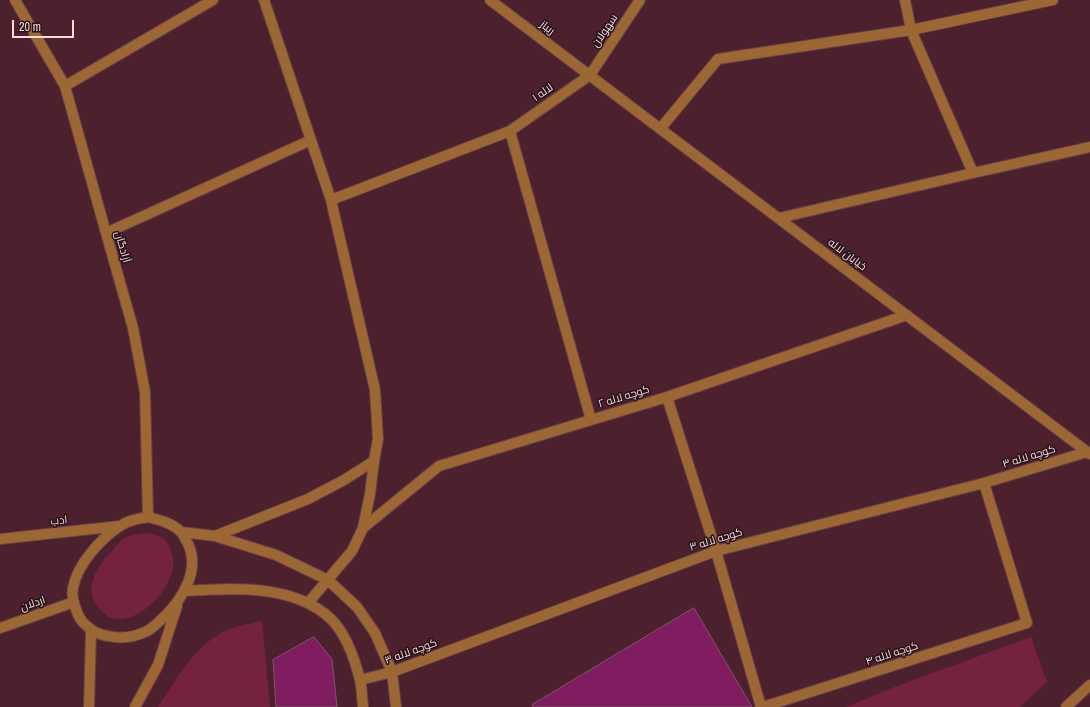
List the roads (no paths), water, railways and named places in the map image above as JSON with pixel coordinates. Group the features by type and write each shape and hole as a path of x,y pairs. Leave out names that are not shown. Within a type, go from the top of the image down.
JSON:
{"street":[{"name":"آزادگان","path":"15,0 65,86 133,328 145,392 148,517"},
{"path":"65,86 214,0"},
{"path":"264,0 331,200 375,390 378,439 370,494 363,528 352,551 308,603"},
{"name":"ریباز","path":"490,0 590,75"},
{"name":"سهولان","path":"590,75 640,0"},
{"path":"905,0 911,30 973,173"},
{"path":"660,129 718,59 911,30 1053,0"},
{"name":"خیابان لاله","path":"590,75 1089,453"},
{"name":"لاله ۱","path":"331,200 510,130 590,75"},
{"path":"510,130 591,420"},
{"path":"106,233 311,140"},
{"path":"779,218 1090,147"},
{"name":"کوچه لاله ۲","path":"363,528 439,466 667,397 907,315"},
{"path":"667,397 716,551 762,707"},
{"name":"کوچه لاله ۳","path":"360,680 392,672 716,551 984,483 1089,453"},
{"path":"216,536 308,499 344,480 374,461"},
{"name":"کوچه لاله ۴","path":"762,707 1028,623 984,483"},
{"path":"148,517 166,522 181,532 188,544 192,554 191,576 185,591 178,602 159,622 147,630 131,637 116,638 91,631 77,614 74,602 73,589 76,578 82,566 99,543 109,534 130,521 148,517"},
{"name":"ادب","path":"0,539 120,526"},
{"path":"181,532 216,536 276,555 328,580 357,606 376,633 392,672 396,707"},
{"path":"185,591 250,589 282,594 308,603 331,620 344,637 360,680 363,707"},
{"name":"اردلان","path":"0,628 74,602"},
{"path":"135,707 158,664 178,602"},
{"path":"89,707 91,631"},
{"path":"1066,707 1090,685"}]}
